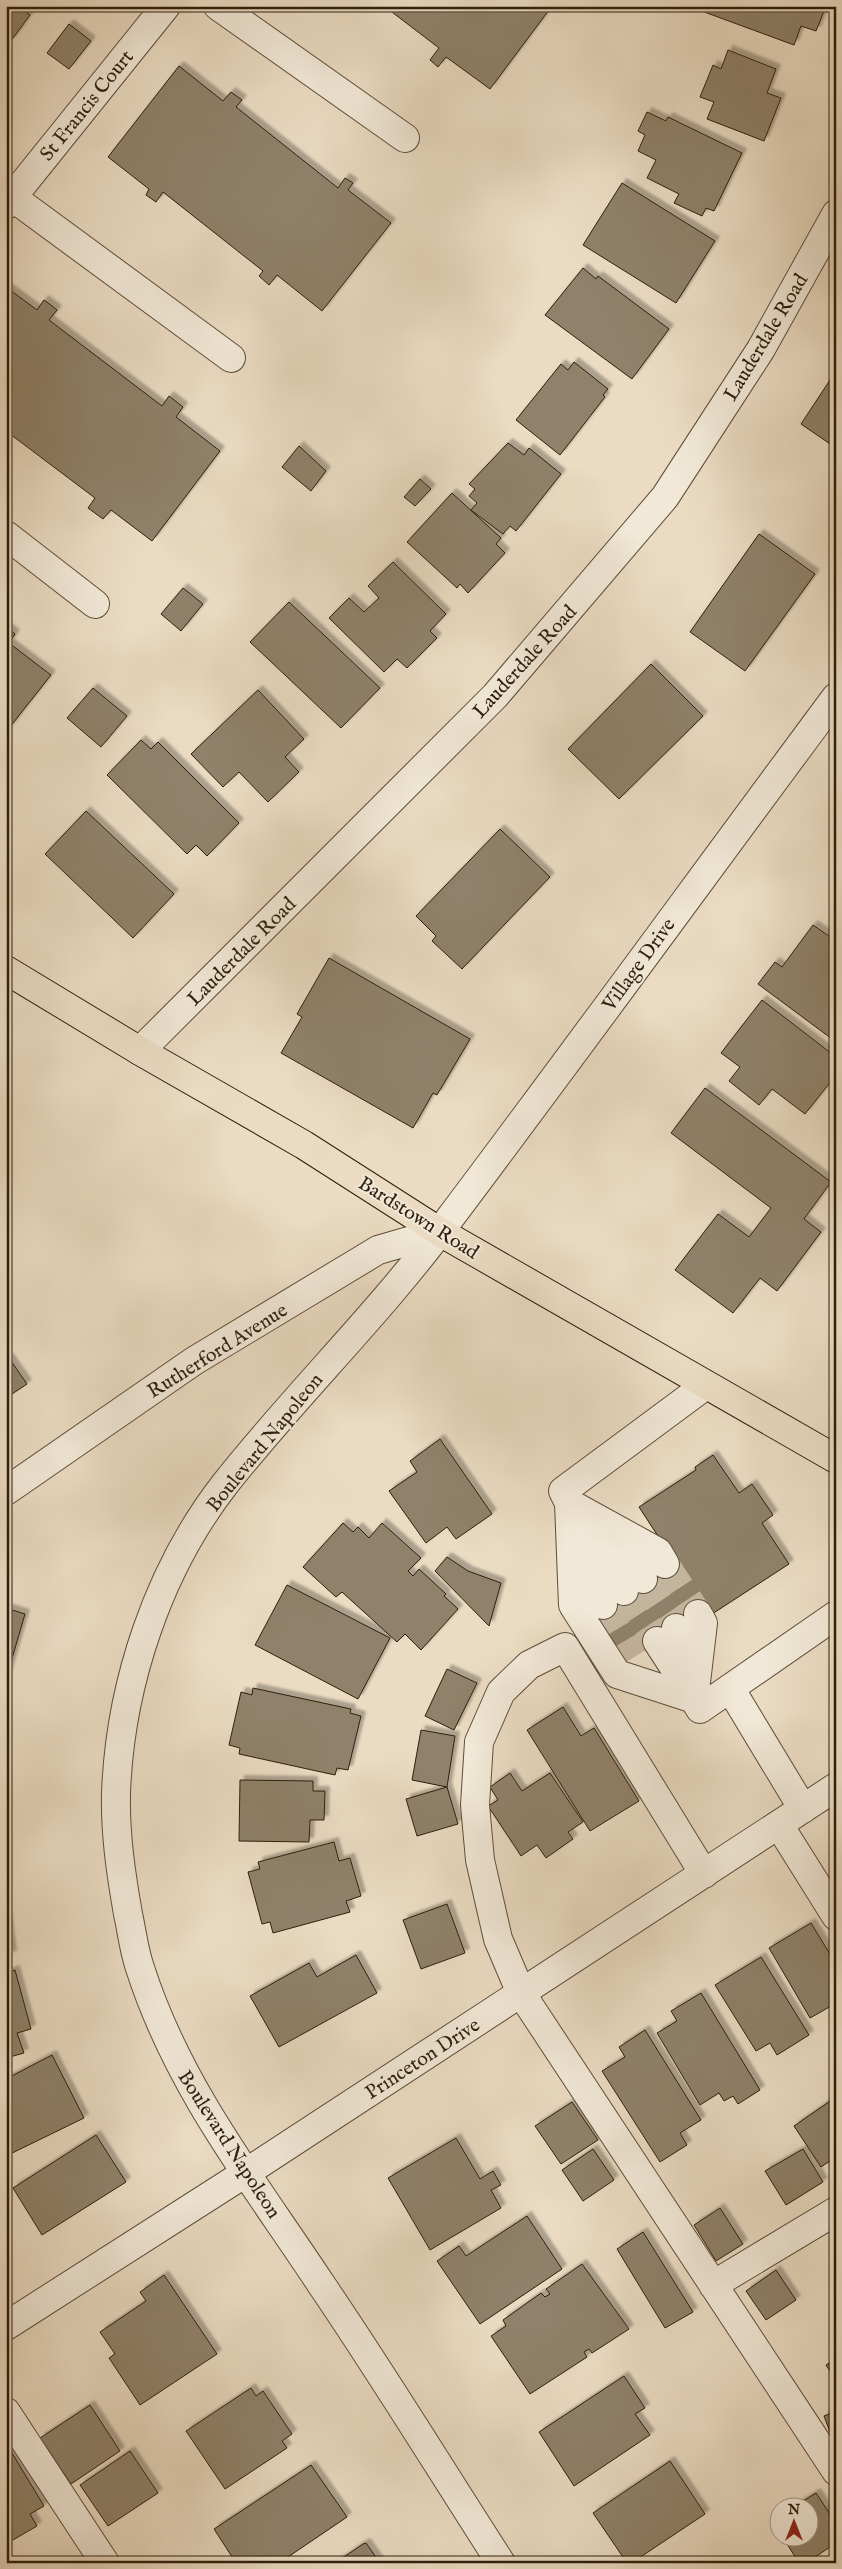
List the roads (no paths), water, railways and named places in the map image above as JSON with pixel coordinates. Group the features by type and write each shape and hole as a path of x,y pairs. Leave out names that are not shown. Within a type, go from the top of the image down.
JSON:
{"main road":[{"name":"Bardstown Road","path":"6,970 140,1051 304,1145 440,1232 836,1459"}],"street":[{"name":"St Francis Court","path":"9,201 166,6"},
{"path":"218,6 405,138"},
{"path":"9,201 231,358"},
{"name":"Lauderdale Road","path":"140,1051 495,696 665,497 761,349 836,214"},
{"path":"6,535 95,604"},
{"name":"Village Drive","path":"440,1232 836,697"},
{"name":"Rutherford Avenue","path":"6,1491 194,1361 378,1250 440,1232"},
{"name":"Boulevard Napoleon","path":"440,1232 223,1486 199,1522 178,1560 156,1610 137,1664 126,1709 116,1793 120,1865 137,1960 154,2012 180,2069 214,2126 331,2298 501,2563"},
{"path":"569,1503 658,1552 634,1585 569,1503 563,1491 706,1385"},
{"path":"569,1503 573,1604 617,1674 697,1704 730,1688 836,1615"},
{"path":"702,1623 697,1704 677,1628 702,1623"},
{"path":"704,1874 565,1647 530,1665 501,1692 479,1742 474,1805 480,1860 498,1939 521,1993 836,2471"},
{"path":"634,1657 639,1665 697,1704"},
{"path":"730,1688 803,1809"},
{"name":"Princeton Drive","path":"6,2326 246,2172 836,1787"},
{"path":"779,1825 836,1916"},
{"path":"712,2284 836,2211"},
{"path":"6,2412 105,2563"}],"tunnel":[{"path":"665,1564 698,1614"},
{"path":"643,1579 676,1628"},
{"path":"624,1591 657,1641"},
{"path":"603,1605 634,1657"}]}
